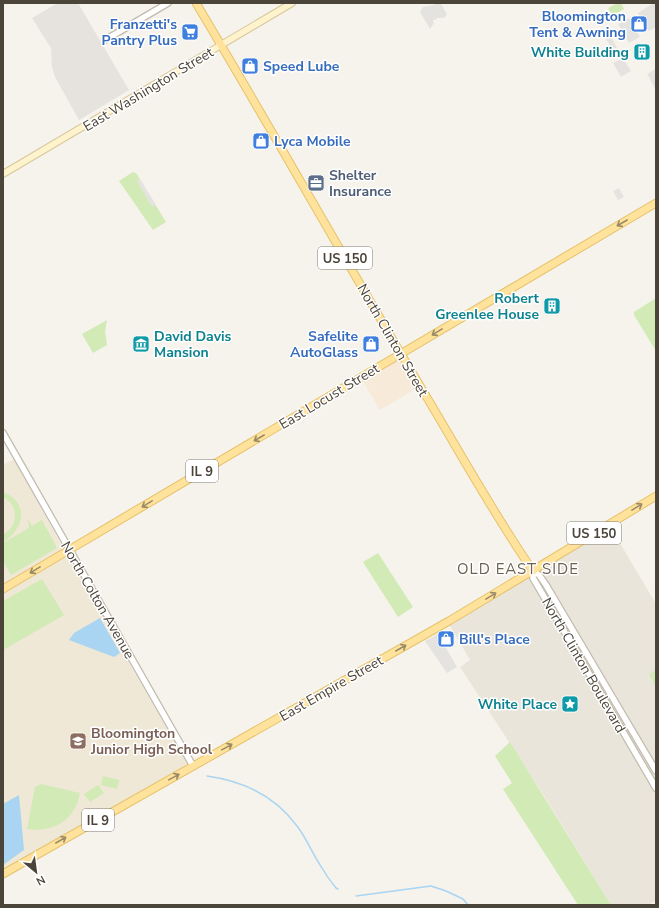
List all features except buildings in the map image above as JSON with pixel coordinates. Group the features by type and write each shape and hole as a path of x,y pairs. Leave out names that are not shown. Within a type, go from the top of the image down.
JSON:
{"main road":[{"name":"North Clinton Street","path":"196,3 401,354 532,571"},
{"name":"East Washington Street","path":"3,174 292,3"},
{"name":"East Locust Street","path":"3,589 656,203"},
{"name":"East Empire Street","path":"3,874 449,621 656,496"}],"street":[{"path":"105,40 168,3"},
{"name":"North Colton Avenue","path":"3,432 193,766"},
{"name":"North Clinton Boulevard","path":"532,571 539,575 546,585 656,771"},
{"name":"North Clinton Boulevard","path":"532,571 534,578 656,788"},
{"path":"636,754 644,750"}],"shaded area":[{"path":"58,3 78,3 129,90 79,120 55,77 52,67 51,48 32,18"},
{"path":"435,3 441,4 447,14 444,18 437,18 436,20 433,20 434,23 430,29 420,12 423,7 434,5"},
{"path":"656,3 656,27 649,31 638,13"},
{"path":"629,18 640,37 629,43 618,24"},
{"path":"607,30 619,51 615,53 602,33"},
{"path":"623,58 631,71 621,77 613,63"},
{"path":"656,69 656,90 647,74"},
{"path":"140,179 156,205 152,207 137,181"},
{"path":"619,188 624,197 618,200 613,191"},
{"path":"399,360 417,388 380,410 363,381"},
{"path":"14,459 63,548 187,764 186,767 3,870 3,465"},
{"name":"White Place","path":"611,528 656,604 656,901 648,905 611,905 543,794 460,667 470,660 449,624"},
{"path":"438,634 457,667 447,673 425,641"}],"green space":[{"path":"621,3 624,9 612,16 608,8"},
{"path":"133,172 136,173 166,222 153,230 119,181"},
{"path":"656,298 656,351 634,315 634,312"},
{"path":"107,320 105,331 107,345 93,353 82,334"},
{"path":"3,492 11,496 17,502 21,516 20,523 16,530 3,542 3,535 12,527 15,516 12,505 3,497"},
{"path":"28,519 32,526 42,520 57,548 11,575 3,561 3,543 29,528"},
{"path":"378,553 413,607 398,617 363,562"},
{"path":"42,579 64,615 3,650 3,601"},
{"path":"656,670 656,687 649,674"},
{"path":"510,742 611,905 578,905 503,789 512,783 495,756"},
{"path":"103,776 119,780 117,789 101,785"},
{"path":"41,784 80,793 73,811 62,823 46,829 27,829 35,787"},
{"path":"98,785 104,793 90,802 84,794"}],"water":[{"path":"100,618 120,653 114,657 69,640 74,633"},
{"path":"19,795 24,850 3,865 3,804"}],"waterway":[{"path":"207,776 220,778 245,786 268,798 279,806 297,826 325,873 334,886 338,889"},
{"path":"356,896 431,886 463,899 468,905"}],"place":[{"name":"Bloomington Tent & Awning","path":"639,24"},
{"name":"Franzetti's Pantry Plus","path":"190,32"},
{"name":"White Building","path":"642,52"},
{"name":"Speed Lube","path":"250,66"},
{"name":"Lyca Mobile","path":"261,141"},
{"name":"Shelter Insurance","path":"316,183"},
{"name":"Robert Greenlee House","path":"552,306"},
{"name":"David Davis Mansion","path":"141,344"},
{"name":"Safelite AutoGlass","path":"371,344"},
{"name":"Bill's Place","path":"446,639"},
{"name":"White Place","path":"570,704"},
{"name":"Bloomington Junior High School","path":"78,741"}],"district":[{"name":"OLD EAST SIDE","path":"518,569"}]}
